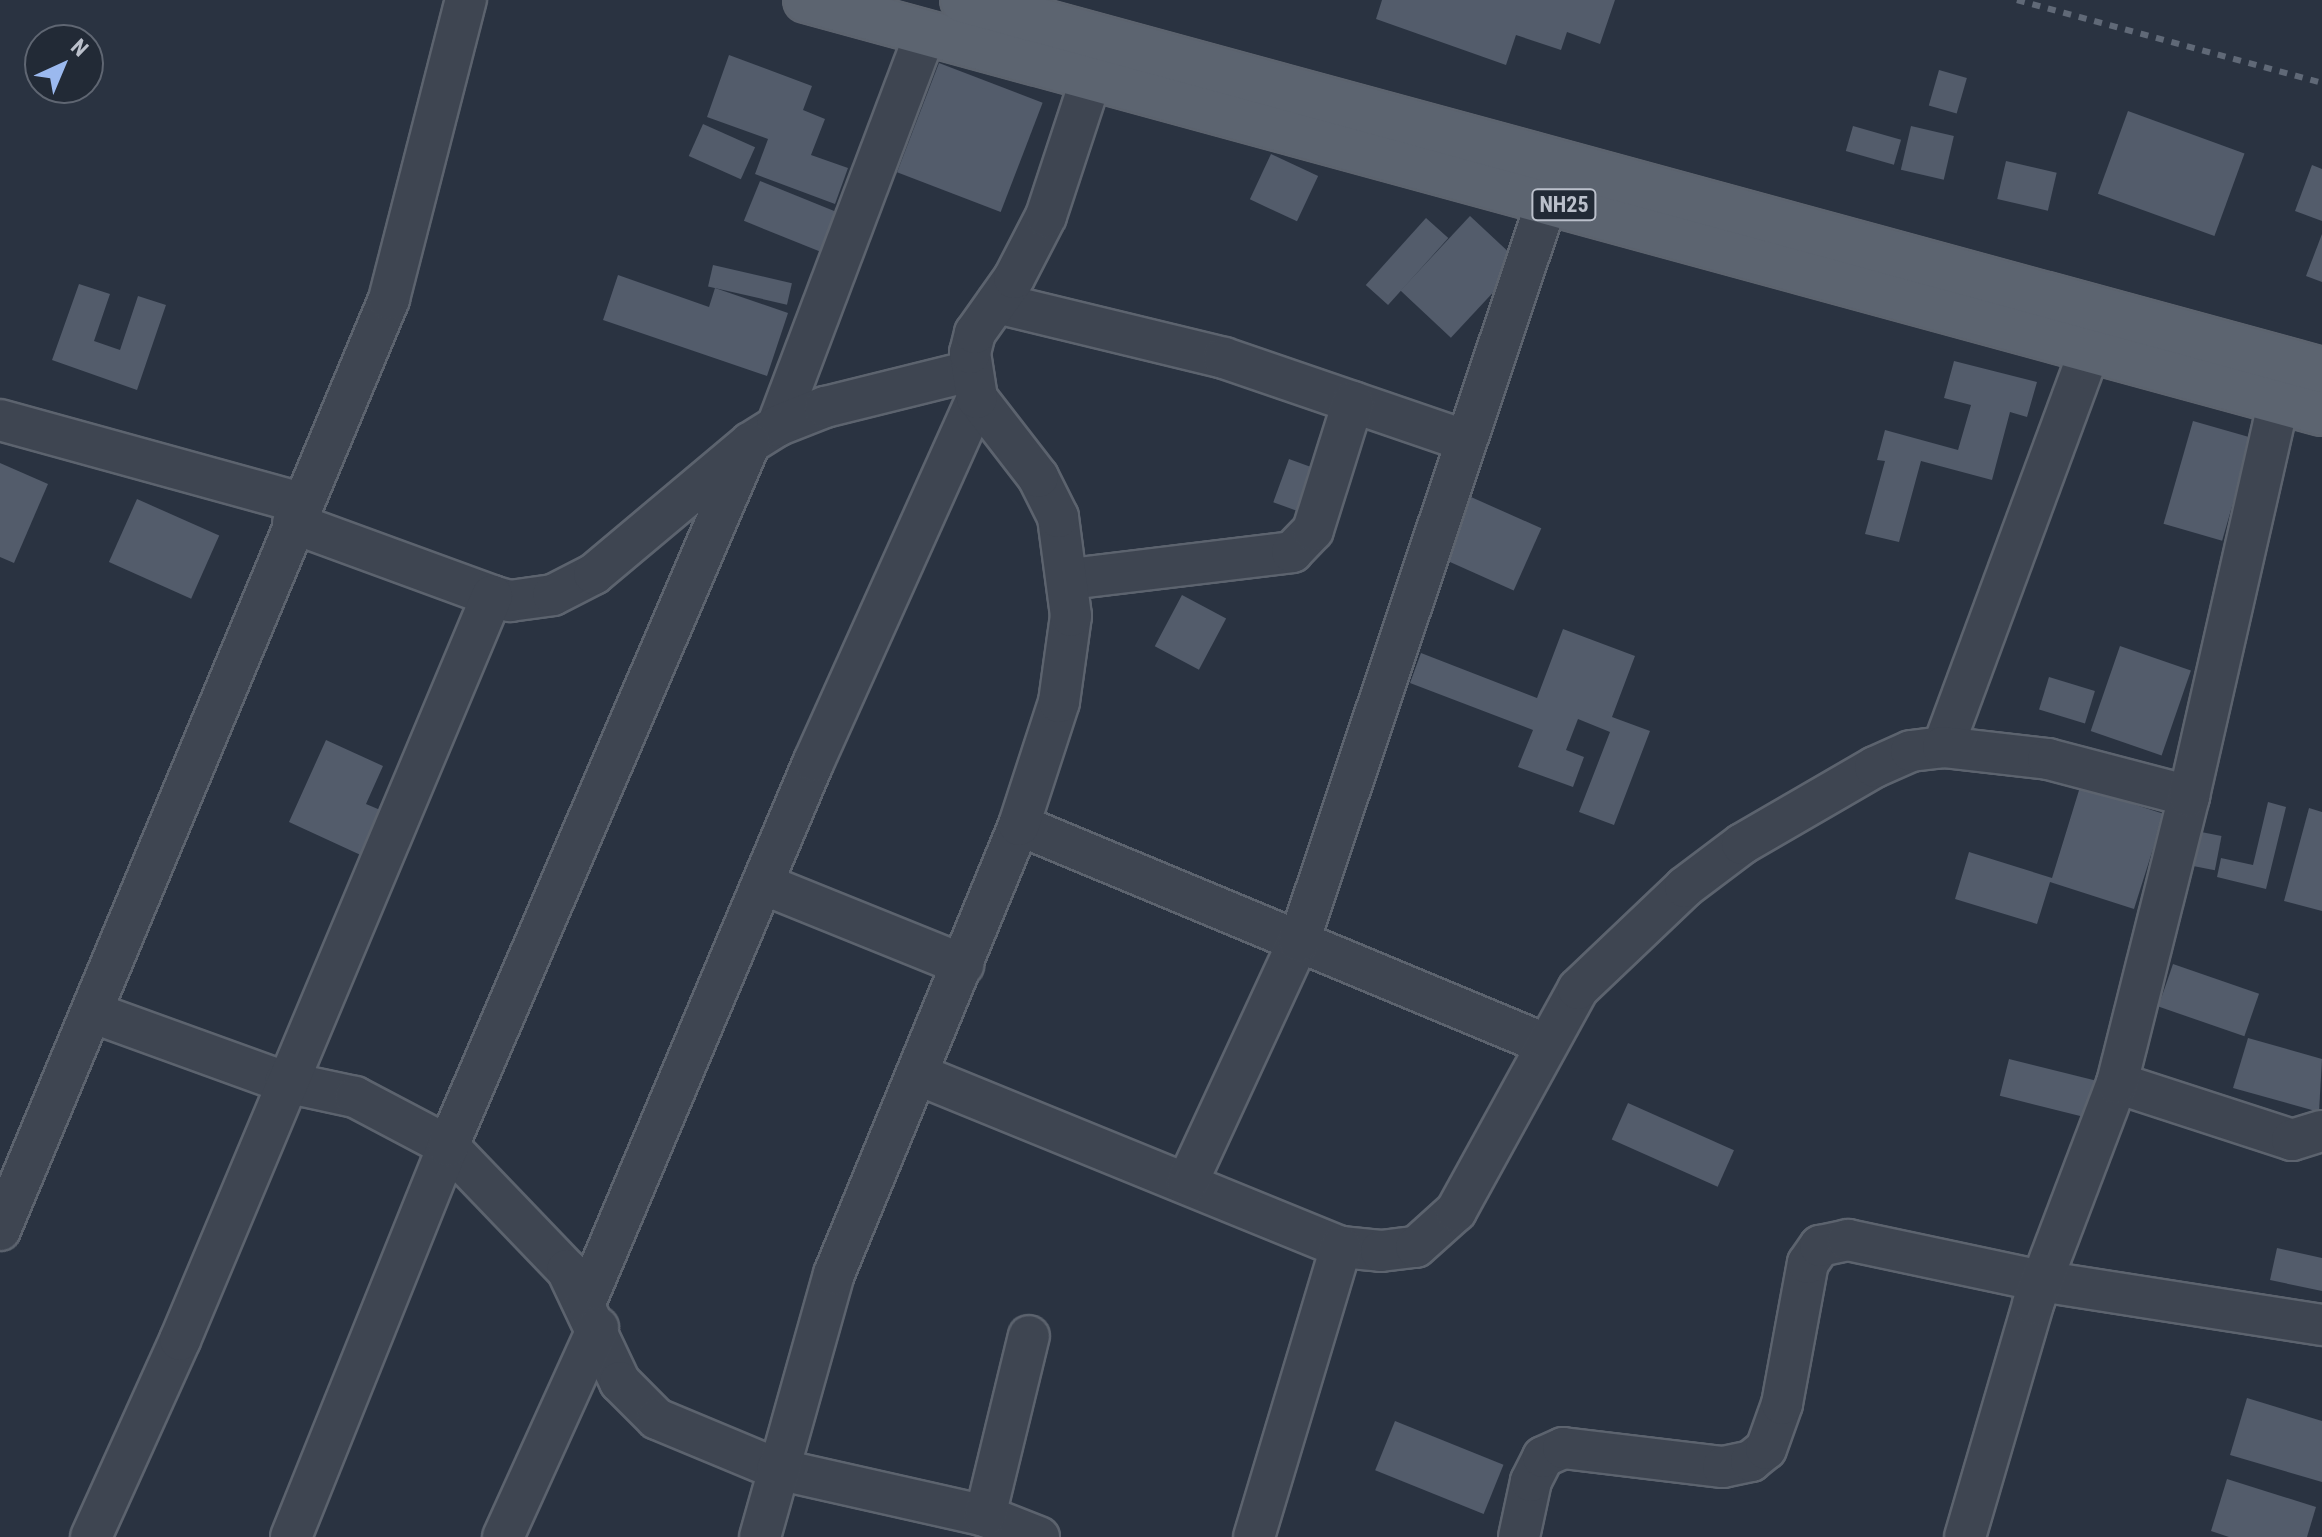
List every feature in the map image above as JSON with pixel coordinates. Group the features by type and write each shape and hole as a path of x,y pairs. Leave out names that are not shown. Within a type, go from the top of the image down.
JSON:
{"main road":[{"name":"NH25","path":"806,0 2090,350 2296,377"},
{"name":"NH25","path":"963,0 2296,377 2322,413"}],"street":[{"path":"0,1230 94,1013 389,299 466,0"},
{"path":"291,1537 448,1146 764,435 926,32"},
{"path":"503,1537 763,884 974,385 975,333 997,303 1046,216 1092,76"},
{"path":"1187,1183 1299,941 1380,712 1464,440 1547,201"},
{"path":"997,303 1224,358 1464,440"},
{"path":"1943,747 2090,350"},
{"path":"1965,1537 2041,1281 2117,1083 2296,377"},
{"path":"0,420 298,513 492,596 528,600 576,585 764,435 825,407 974,385"},
{"path":"760,1537 834,1274 919,1075 1019,825 1064,679 1070,579 1058,517 1046,491 974,385"},
{"path":"1070,579 1292,552 1313,530 1353,402"},
{"path":"91,1537 180,1340 285,1082 492,596"},
{"path":"919,1075 1341,1247 1416,1247 1436,1234 1456,1211 1545,1044 1578,989 1716,863 1875,767 1911,751 1943,747 2048,759 2189,796"},
{"path":"1019,825 1545,1044"},
{"path":"763,884 963,965"},
{"path":"94,1013 285,1082 355,1097 448,1146 551,1251 592,1315 608,1362 639,1406 657,1419 777,1469 985,1516 1039,1537"},
{"path":"2117,1083 2292,1140 2322,1131"},
{"path":"1519,1537 1531,1481 1543,1457 1563,1448 1723,1467 1751,1461 1766,1449 1782,1404 1808,1263 1820,1246 1848,1240 2041,1281 2322,1325"},
{"path":"1254,1537 1341,1247"},
{"path":"985,1516 1029,1336"}],"building":[{"path":"1382,0 1615,0 1600,44 1567,32 1561,50 1516,35 1506,65 1376,19"},
{"path":"729,55 812,86 803,110 825,119 811,155 848,168 835,204 755,174 768,139 707,117"},
{"path":"939,63 1043,103 1001,212 897,172"},
{"path":"1939,70 1967,78 1957,114 1929,106"},
{"path":"2128,111 2245,153 2214,236 2098,194"},
{"path":"703,124 755,147 741,179 689,156"},
{"path":"1853,126 1901,140 1894,165 1846,151"},
{"path":"1911,126 1954,136 1944,180 1901,170"},
{"path":"1271,154 1318,176 1297,221 1250,199"},
{"path":"2006,161 2057,173 2048,211 1997,199"},
{"path":"2312,165 2322,169 2322,221 2295,211"},
{"path":"760,181 838,212 822,252 744,221"},
{"path":"1470,216 1520,263 1451,338 1400,291"},
{"path":"1426,218 1448,238 1388,305 1366,285"},
{"path":"2322,234 2322,282 2306,276"},
{"path":"713,265 792,283 787,305 708,286"},
{"path":"618,275 709,307 715,288 788,313 767,376 603,320"},
{"path":"79,284 110,294 94,341 120,350 138,296 166,305 137,390 52,360"},
{"path":"1954,361 2037,382 2027,417 2010,412 1992,480 1921,461 1899,542 1865,534 1885,461 1877,460 1885,430 1958,450 1971,405 1944,398"},
{"path":"2193,421 2252,438 2222,541 2164,524"},
{"path":"1289,459 1325,472 1309,515 1273,502"},
{"path":"0,463 48,484 14,563 0,557"},
{"path":"1471,497 1541,528 1514,590 1443,559"},
{"path":"137,499 219,536 191,599 109,562"},
{"path":"1182,595 1226,618 1199,670 1155,646"},
{"path":"1563,629 1635,656 1612,717 1650,731 1614,825 1579,812 1610,732 1578,719 1566,750 1584,757 1573,787 1518,767 1533,730 1410,683 1421,653 1537,698"},
{"path":"2120,646 2191,670 2162,756 2091,731"},
{"path":"2049,677 2095,691 2085,724 2039,710"},
{"path":"326,740 383,766 366,804 385,812 365,857 289,822"},
{"path":"2080,787 2164,814 2134,909 2050,882 2037,924 1955,899 1969,852 2052,878"},
{"path":"2268,802 2286,807 2266,889 2217,877 2221,858 2253,865"},
{"path":"2309,808 2322,812 2322,911 2284,901"},
{"path":"2196,831 2222,836 2215,870 2189,865"},
{"path":"2173,964 2259,994 2244,1036 2158,1007"},
{"path":"2248,1038 2322,1059 2319,1112 2233,1088"},
{"path":"2009,1059 2095,1081 2086,1117 2000,1096"},
{"path":"1628,1103 1734,1150 1718,1187 1612,1140"},
{"path":"2277,1248 2322,1258 2322,1291 2270,1280"},
{"path":"2247,1398 2322,1421 2322,1482 2230,1455"},
{"path":"1395,1421 1503,1465 1484,1514 1375,1470"},
{"path":"2227,1479 2316,1507 2307,1537 2229,1537 2211,1531"}],"railway":[{"path":"2017,0 2322,83"}]}
